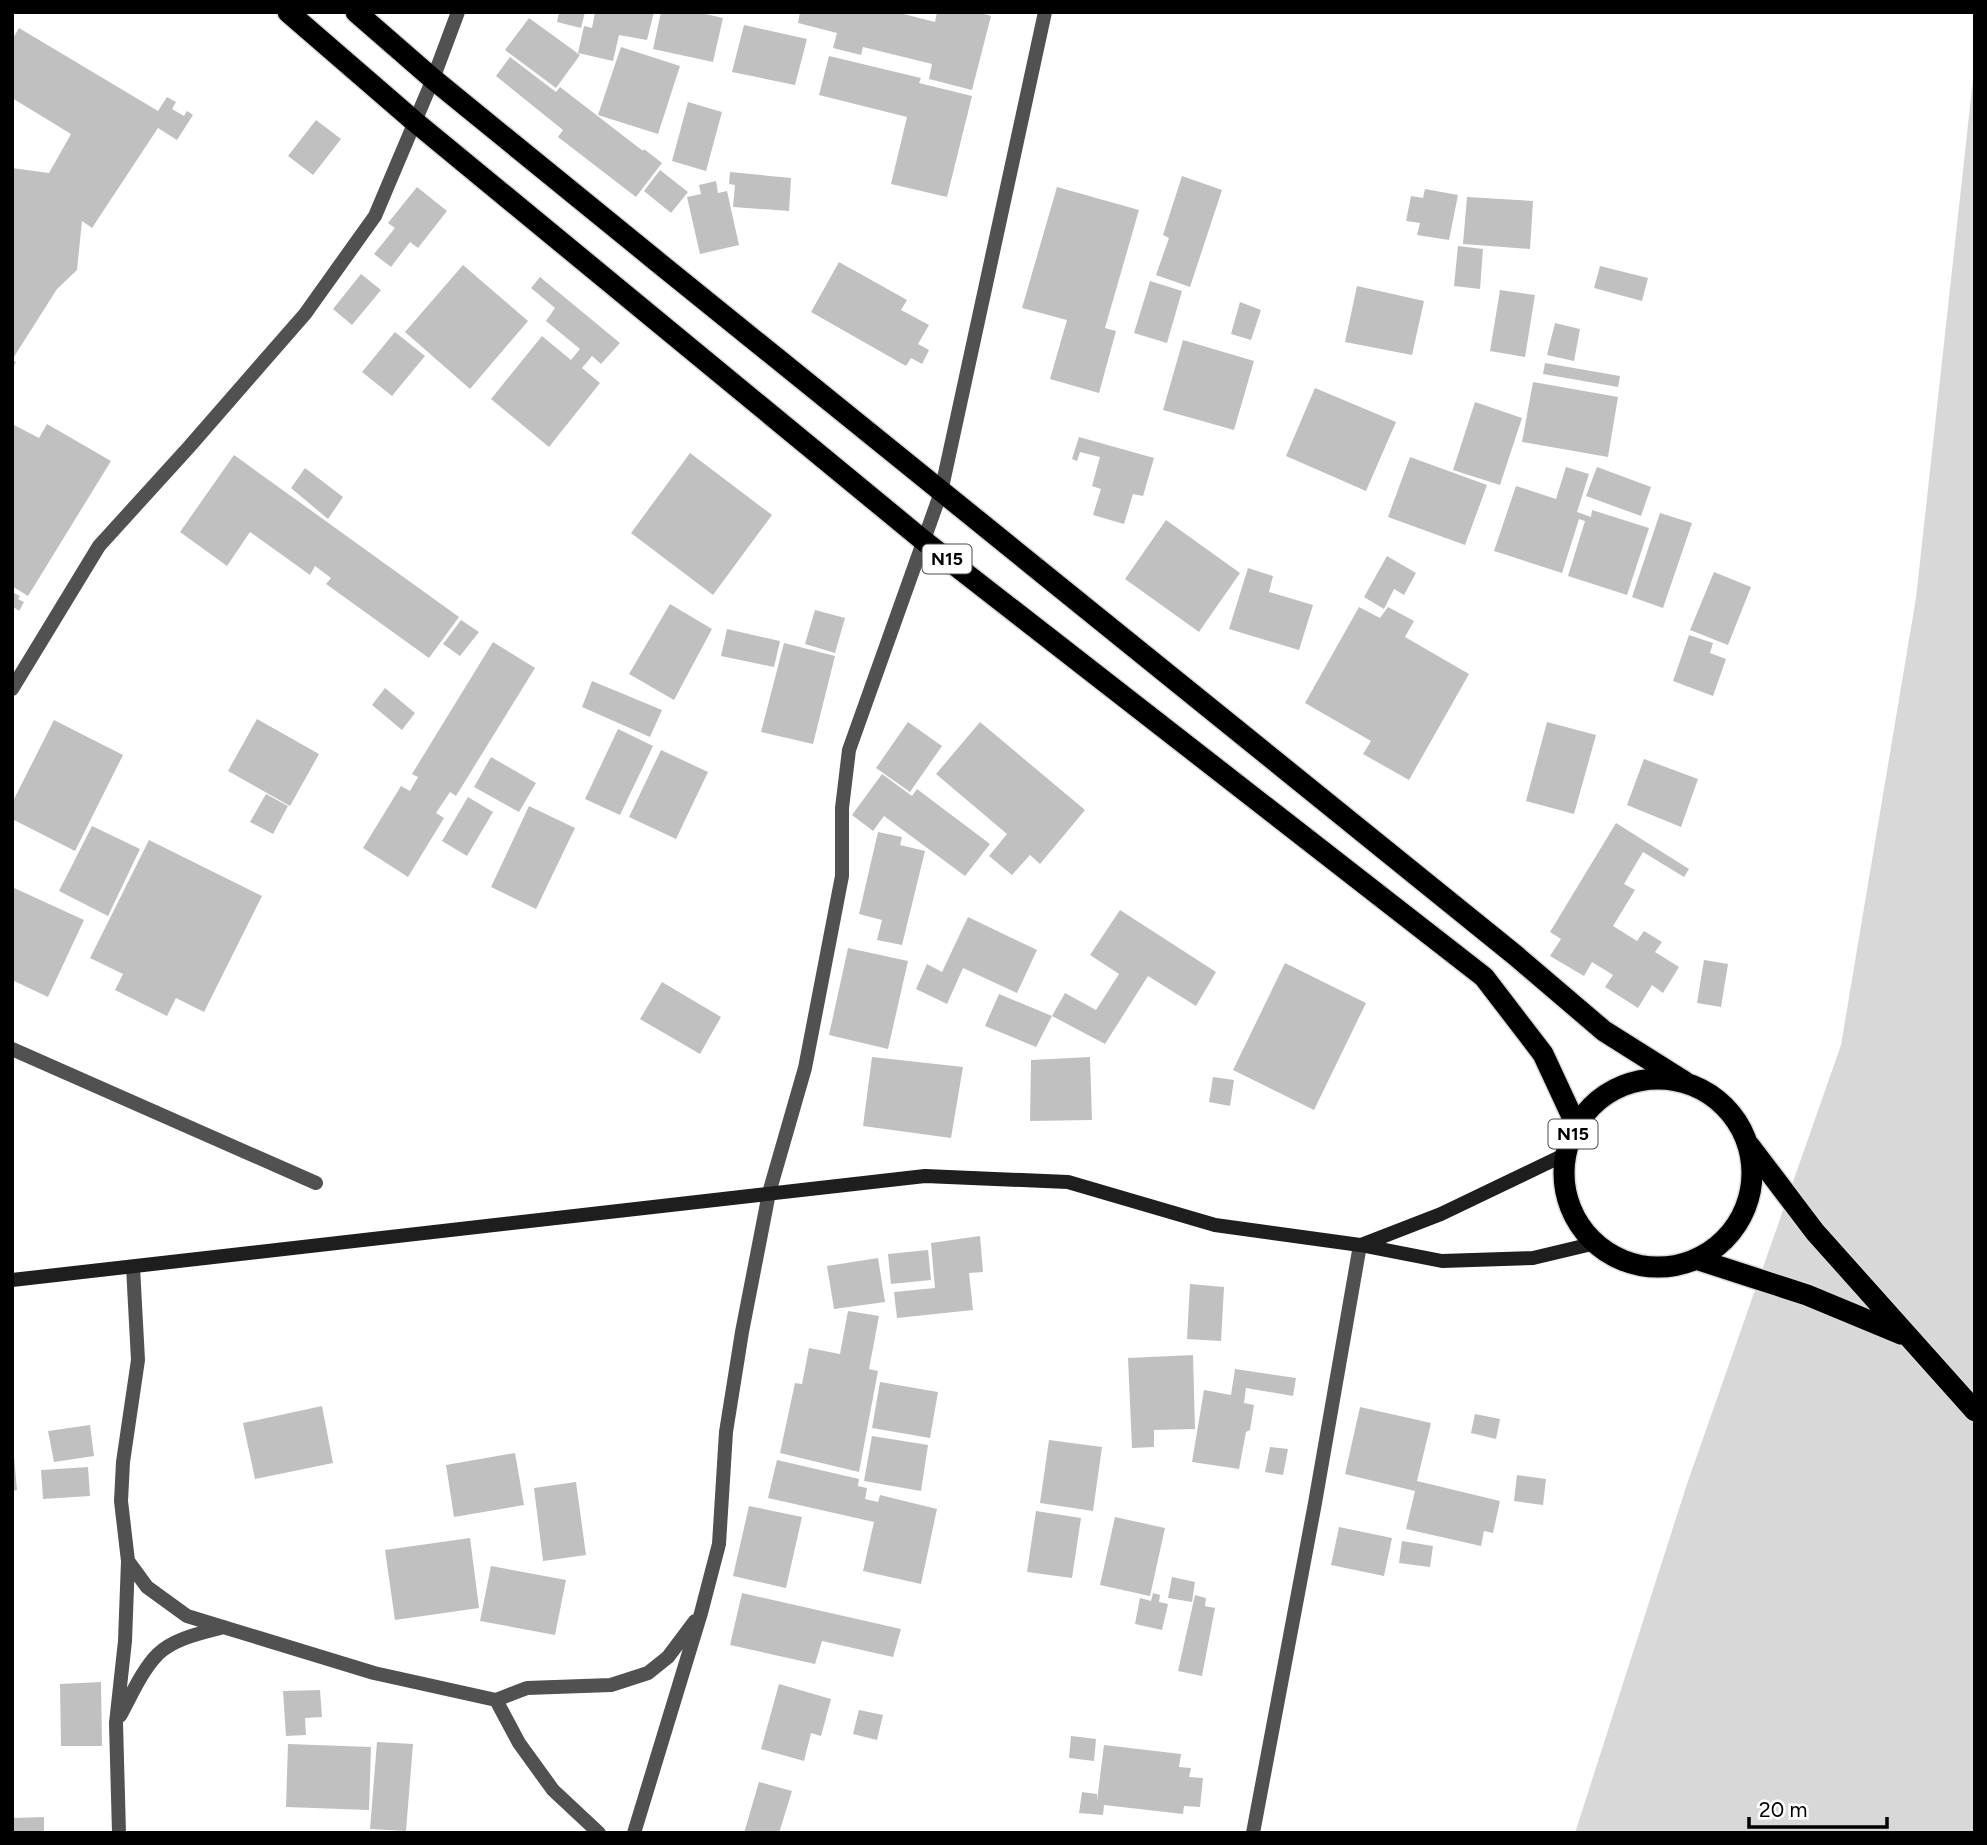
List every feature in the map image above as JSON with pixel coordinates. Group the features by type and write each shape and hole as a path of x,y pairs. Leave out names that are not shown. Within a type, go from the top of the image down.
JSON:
{"highway":[{"name":"N15","path":"288,12 414,121 925,541 1484,977 1543,1054 1576,1125"},
{"name":"N15","path":"356,12 433,79 1493,938 1604,1031 1685,1082 1712,1095 1734,1116 1748,1143 1815,1232 1975,1411"},
{"name":"N15","path":"1685,1082 1654,1077 1623,1084 1597,1101 1576,1125 1566,1154 1564,1179 1569,1203 1580,1226 1596,1243 1618,1258 1643,1266 1670,1267 1696,1259 1724,1240 1744,1212 1752,1178 1748,1143"},
{"name":"N15","path":"1696,1259 1807,1294 1906,1336"}],"main road":[{"path":"1360,1245 1441,1214 1566,1154"},
{"path":"12,1280 925,1176 1069,1182 1215,1225 1360,1245 1442,1261 1533,1258 1596,1243"}],"street":[{"path":"12,689 99,546 305,314 375,216 458,12"},
{"path":"634,1833 701,1613 719,1544 726,1432 769,1193 805,1068 842,876 842,808 849,750 941,492 1045,12"},
{"path":"12,1049 316,1183"},
{"path":"1254,1833 1360,1245"},
{"path":"119,1833 116,1723 125,1641 128,1561 121,1501 123,1462 138,1360 133,1267"},
{"path":"128,1561 147,1587 187,1616 374,1673 496,1700 527,1688 611,1685 648,1673 668,1657 701,1613"},
{"path":"116,1723 157,1655 188,1637 226,1626"},
{"path":"496,1700 519,1743 553,1790 599,1833"}],"shaded area":[{"path":"1975,61 1975,1833 1575,1833 1687,1484 1841,1045 1916,598"}],"building":[{"path":"559,12 585,12 581,28 557,22"},
{"path":"595,12 654,12 647,40 619,35 613,61 578,53 584,26 592,28"},
{"path":"661,12 697,12 723,18 713,62 653,49"},
{"path":"800,12 896,12 935,22 937,12 978,12 991,16 972,90 929,79 932,64 863,47 861,55 833,48 837,33 798,23"},
{"path":"529,18 580,55 556,88 505,50"},
{"path":"744,25 807,39 795,85 732,72"},
{"path":"19,28 158,111 167,97 176,102 172,109 184,116 187,111 193,115 177,140 158,128 92,228 82,221 77,270 57,289 12,360 12,168 49,173 71,134 12,98 12,40"},
{"path":"621,47 680,66 658,134 598,115"},
{"path":"829,56 921,78 919,83 972,96 947,197 891,184 907,117 819,95"},
{"path":"510,57 556,92 560,87 662,163 636,197 558,137 563,130 496,76"},
{"path":"688,102 722,112 706,171 672,161"},
{"path":"316,120 341,139 313,175 288,156"},
{"path":"660,170 688,192 671,213 644,191"},
{"path":"730,172 791,178 789,211 733,207 735,185 729,184"},
{"path":"1182,176 1222,190 1190,287 1156,275 1169,238 1163,235"},
{"path":"716,181 718,193 727,191 739,245 700,254 687,197 701,194 699,185"},
{"path":"417,187 447,211 418,248 410,242 391,267 374,254 395,228 388,223"},
{"path":"1057,187 1139,210 1105,328 1116,331 1099,393 1050,379 1067,320 1022,308"},
{"path":"1425,189 1458,195 1449,240 1417,235 1420,223 1406,221 1411,196 1423,198"},
{"path":"1467,197 1533,201 1530,249 1463,244"},
{"path":"1458,246 1483,249 1480,289 1454,286"},
{"path":"839,262 907,300 901,310 929,325 918,344 929,350 922,364 911,358 906,366 811,312"},
{"path":"463,265 528,321 470,389 405,332"},
{"path":"1600,266 1648,278 1642,301 1594,288"},
{"path":"361,274 381,290 352,325 333,309"},
{"path":"540,277 620,343 601,364 592,356 582,368 600,383 549,447 491,399 542,336 571,360 580,349 546,321 555,308 531,288"},
{"path":"1150,281 1182,291 1167,343 1134,333"},
{"path":"1357,286 1424,301 1412,355 1345,342"},
{"path":"1500,290 1535,295 1525,357 1490,351"},
{"path":"1240,302 1261,310 1251,340 1231,334"},
{"path":"1555,323 1580,329 1574,361 1547,355"},
{"path":"395,332 425,356 392,396 362,372"},
{"path":"1183,340 1254,361 1234,430 1163,410"},
{"path":"1545,363 1620,376 1618,387 1543,374"},
{"path":"1533,382 1618,397 1608,457 1522,442"},
{"path":"1315,388 1396,422 1366,491 1286,456"},
{"path":"1475,402 1522,418 1500,485 1453,470"},
{"path":"12,424 39,438 47,424 111,461 28,596 12,586"},
{"path":"1079,437 1154,458 1143,496 1133,494 1124,524 1093,515 1101,489 1092,486 1100,457 1080,452 1077,461 1072,459"},
{"path":"690,453 772,515 713,595 631,533"},
{"path":"234,455 459,617 429,658 326,584 331,578 315,566 310,575 250,532 227,566 180,532"},
{"path":"1410,457 1487,485 1465,545 1388,517"},
{"path":"1566,467 1589,474 1577,512 1591,517 1592,510 1649,528 1627,595 1568,576 1585,521 1579,519 1562,573 1494,551 1516,486 1556,499"},
{"path":"1597,467 1651,487 1641,516 1586,496"},
{"path":"305,468 343,497 328,519 291,488"},
{"path":"1660,513 1692,523 1663,608 1632,597"},
{"path":"1166,520 1240,573 1199,632 1125,579"},
{"path":"1387,556 1416,573 1404,595 1394,589 1384,609 1364,597"},
{"path":"1248,568 1273,576 1269,592 1313,605 1299,650 1229,629"},
{"path":"1714,572 1751,587 1728,645 1690,630"},
{"path":"12,592 24,602 19,611 12,606"},
{"path":"670,604 712,629 674,700 629,674"},
{"path":"1359,607 1380,618 1388,607 1414,621 1405,637 1469,674 1409,780 1363,754 1371,741 1305,703"},
{"path":"815,610 845,618 835,653 805,644"},
{"path":"461,620 479,632 460,656 443,644"},
{"path":"727,629 780,641 774,667 721,656"},
{"path":"1689,635 1713,643 1710,653 1726,659 1713,696 1673,681"},
{"path":"493,642 535,668 456,796 450,792 436,813 444,818 408,877 363,848 401,786 410,791 418,777 412,774"},
{"path":"784,643 835,656 813,744 761,732"},
{"path":"592,681 662,710 650,737 582,707"},
{"path":"385,688 415,713 402,730 372,705"},
{"path":"257,719 319,754 290,806 228,771"},
{"path":"54,720 123,755 75,851 12,819 12,803"},
{"path":"908,722 942,746 910,792 876,768"},
{"path":"980,722 1085,810 1040,864 1030,855 1012,875 989,856 1007,834 936,774"},
{"path":"1547,722 1596,735 1574,814 1526,801"},
{"path":"618,729 653,746 620,815 585,799"},
{"path":"661,750 708,772 676,839 629,817"},
{"path":"491,757 536,783 519,812 474,787"},
{"path":"1644,759 1698,779 1681,827 1627,805"},
{"path":"882,774 912,796 917,789 990,844 965,876 884,816 873,831 852,815"},
{"path":"266,794 288,806 273,834 250,822"},
{"path":"468,797 493,812 467,856 442,841"},
{"path":"529,806 575,828 536,909 491,887"},
{"path":"1616,823 1689,869 1684,877 1643,852 1624,884 1635,890 1613,926 1637,941 1644,931 1662,942 1655,952 1679,967 1663,993 1652,985 1638,1008 1605,987 1613,975 1592,962 1584,976 1550,956 1561,939 1550,932"},
{"path":"92,826 140,849 108,916 59,891"},
{"path":"878,832 902,837 900,845 925,851 902,945 877,940 882,920 859,914"},
{"path":"149,840 262,896 204,1012 176,998 167,1016 115,990 123,974 90,958"},
{"path":"12,887 84,920 48,997 12,980"},
{"path":"1120,910 1216,972 1196,1006 1148,976 1105,1044 1052,1016 1065,993 1096,1010 1119,974 1090,955"},
{"path":"968,917 1037,950 1017,993 963,968 947,1004 916,989 927,964 942,972"},
{"path":"848,948 908,961 888,1049 829,1035"},
{"path":"1704,960 1728,964 1721,1007 1697,1003"},
{"path":"1285,963 1366,1003 1314,1110 1233,1070"},
{"path":"662,982 721,1017 700,1054 640,1019"},
{"path":"999,994 1052,1016 1036,1047 985,1026"},
{"path":"872,1057 963,1067 951,1138 863,1126"},
{"path":"1090,1057 1092,1120 1030,1121 1031,1060"},
{"path":"1213,1077 1234,1080 1230,1106 1209,1102"},
{"path":"980,1236 983,1272 969,1273 973,1310 897,1318 894,1292 935,1288 931,1243"},
{"path":"928,1250 931,1280 891,1284 888,1254"},
{"path":"878,1258 885,1302 834,1309 827,1266"},
{"path":"1190,1284 1224,1287 1221,1341 1187,1339"},
{"path":"848,1311 879,1316 869,1369 878,1371 859,1472 780,1453 795,1383 802,1384 809,1348 840,1354"},
{"path":"1193,1355 1195,1429 1154,1430 1154,1447 1132,1448 1128,1358"},
{"path":"1235,1369 1296,1378 1293,1396 1246,1388 1244,1403 1254,1405 1239,1469 1192,1462 1204,1390 1231,1395"},
{"path":"880,1382 938,1392 930,1438 872,1428"},
{"path":"322,1406 333,1463 255,1479 243,1423"},
{"path":"1360,1407 1431,1423 1417,1481 1500,1501 1493,1533 1484,1531 1481,1546 1406,1529 1415,1491 1345,1474"},
{"path":"1475,1414 1500,1419 1496,1439 1471,1433"},
{"path":"90,1425 94,1456 54,1462 48,1431"},
{"path":"872,1436 928,1445 921,1491 864,1481"},
{"path":"1049,1440 1102,1447 1093,1511 1040,1503"},
{"path":"1270,1447 1288,1449 1283,1475 1265,1472"},
{"path":"515,1453 524,1505 454,1517 446,1465"},
{"path":"12,1456 17,1490 12,1491"},
{"path":"777,1460 859,1479 858,1486 867,1488 865,1499 878,1502 880,1495 937,1509 921,1584 863,1571 874,1522 768,1498"},
{"path":"88,1467 90,1496 43,1499 41,1470"},
{"path":"1517,1475 1546,1479 1543,1505 1514,1501"},
{"path":"576,1482 586,1555 543,1561 534,1488"},
{"path":"749,1506 802,1517 786,1588 733,1576"},
{"path":"1036,1511 1081,1518 1072,1578 1027,1572"},
{"path":"1115,1517 1165,1528 1150,1596 1100,1585"},
{"path":"1339,1527 1392,1538 1384,1576 1331,1565"},
{"path":"470,1538 479,1608 395,1620 385,1550"},
{"path":"1402,1541 1433,1546 1430,1567 1399,1563"},
{"path":"491,1566 566,1580 555,1635 480,1621"},
{"path":"1172,1577 1195,1582 1192,1602 1168,1598"},
{"path":"742,1593 901,1629 893,1657 822,1641 815,1664 730,1645"},
{"path":"1153,1593 1160,1595 1159,1602 1168,1604 1162,1630 1135,1624 1140,1598 1151,1601"},
{"path":"1195,1595 1206,1598 1205,1606 1215,1608 1202,1676 1178,1671"},
{"path":"101,1682 102,1746 61,1746 60,1684"},
{"path":"779,1684 831,1699 821,1736 811,1733 804,1761 761,1749"},
{"path":"320,1690 322,1717 305,1718 306,1735 286,1736 283,1691"},
{"path":"859,1710 883,1715 877,1740 853,1734"},
{"path":"1071,1736 1096,1739 1094,1761 1069,1758"},
{"path":"377,1742 413,1744 406,1831 370,1829"},
{"path":"288,1744 371,1747 369,1810 286,1807"},
{"path":"1104,1745 1181,1754 1179,1767 1191,1768 1189,1777 1203,1778 1200,1807 1184,1806 1183,1814 1104,1805 1103,1815 1079,1813 1082,1792 1097,1794 1097,1801"},
{"path":"759,1782 792,1791 779,1833 744,1833"},
{"path":"44,1817 44,1833 12,1833 12,1818"}]}
